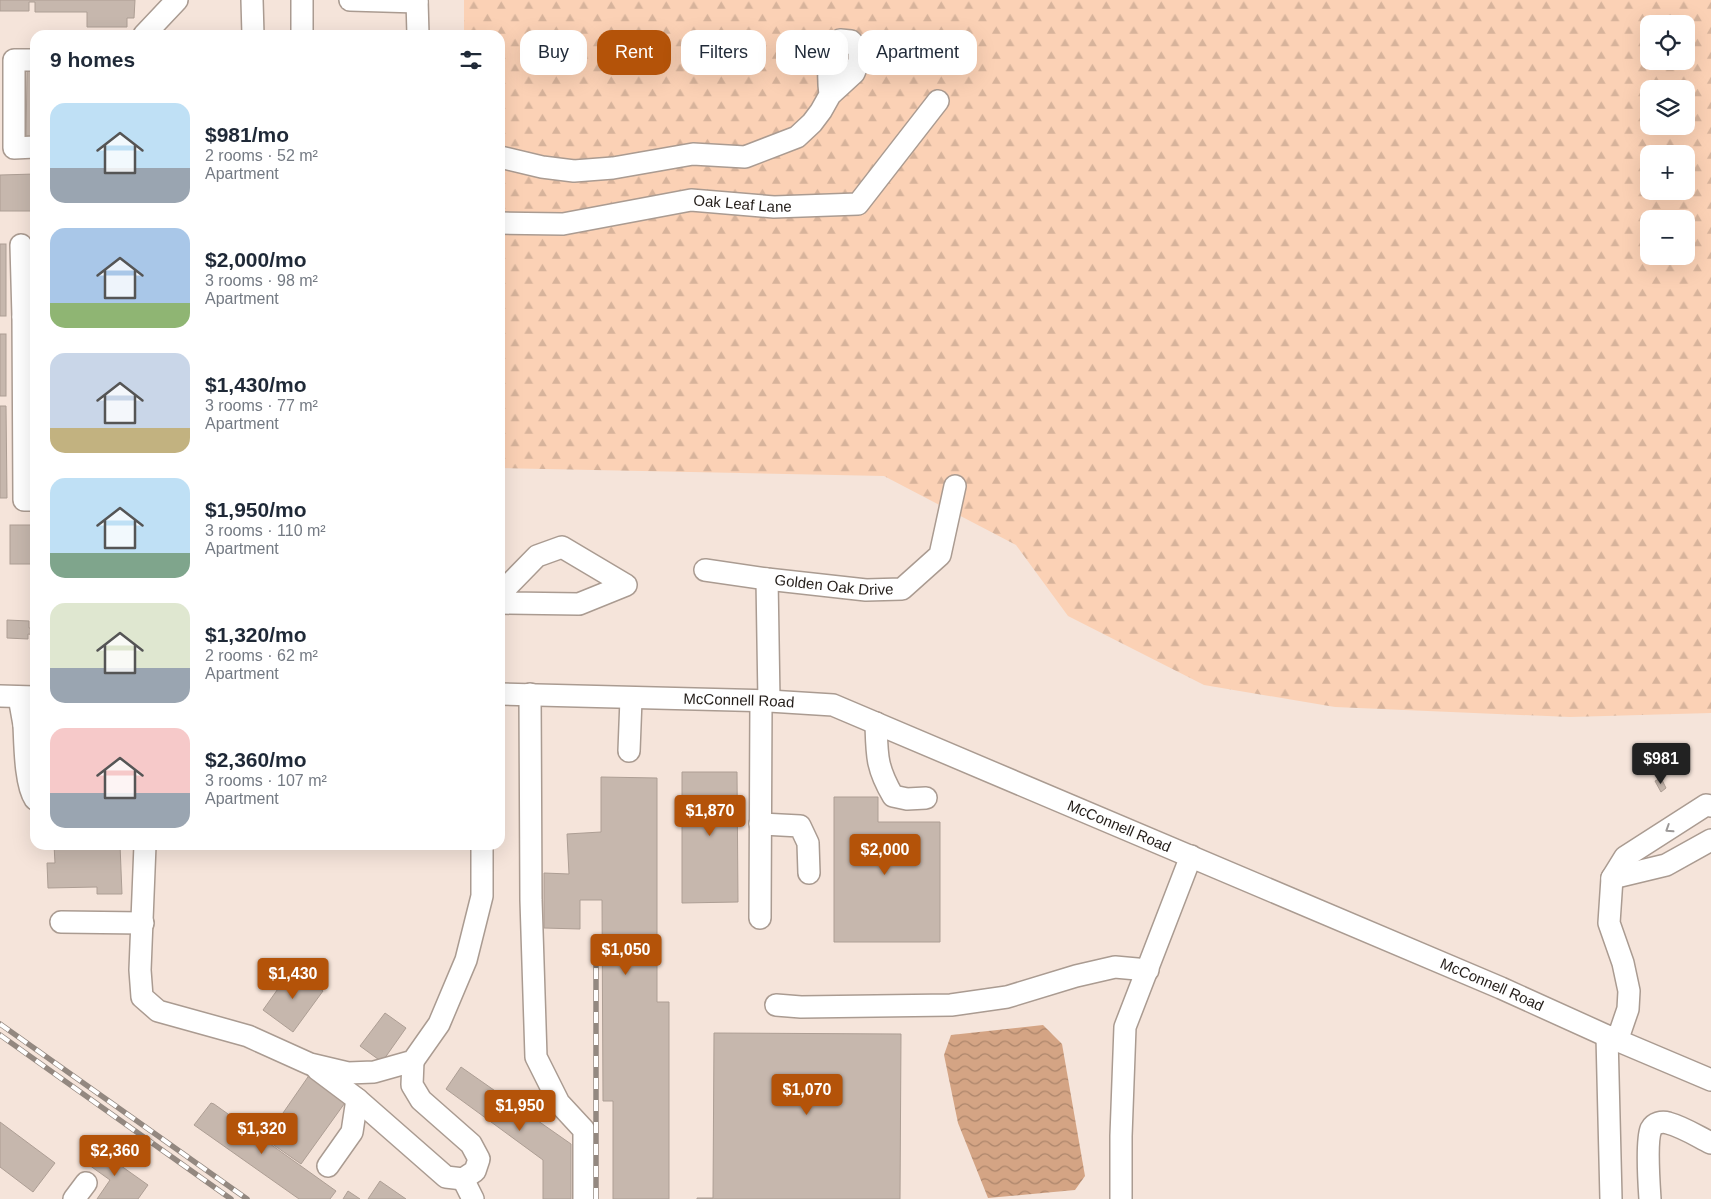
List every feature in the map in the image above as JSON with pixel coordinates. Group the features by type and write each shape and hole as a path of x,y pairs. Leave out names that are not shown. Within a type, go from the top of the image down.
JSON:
{"street":[{"path":"149,30 177,0"},
{"path":"252,0 253,30"},
{"path":"302,0 302,30"},
{"path":"350,0 417,1 418,30"},
{"path":"30,60 14,60 14,148 30,148"},
{"path":"505,158 542,167 574,171 613,168 692,154 745,157 797,137 816,118 830,95"},
{"name":"Oak Leaf Lane","path":"505,223 563,224 691,200 774,207 858,204 938,101"},
{"path":"21,245 29,317 24,500 30,500"},
{"name":"Golden Oak Drive","path":"705,570 866,590 902,589 940,555 955,486"},
{"path":"505,589 537,556 562,547 626,585 579,604 505,603"},
{"path":"760,918 760,824 767,579"},
{"name":"McConnell Road","path":"505,694 765,701 833,705 1501,988 1711,1080"},
{"path":"530,694 531,900 536,1057 559,1103 584,1130 584,1199"},
{"path":"18,696 29,725 30,750"},
{"path":"629,751 631,698"},
{"path":"876,723 877,761 883,780 893,796 907,799 926,798"},
{"path":"1611,1199 1612,1038 1628,1009 1629,991 1623,963 1609,923 1612,878 1625,857 1706,805 1711,806"},
{"path":"760,824 800,826 808,843 809,873"},
{"path":"1612,878 1666,865 1711,840"},
{"path":"145,850 140,970 142,997 158,1011 248,1036 310,1064 348,1073 374,1072 413,1061"},
{"path":"310,1064 357,1100 446,1177 464,1179 475,1171 479,1159 470,1144 422,1100 412,1085 413,1061 439,1024 466,960 482,896 482,850"},
{"path":"1121,1199 1125,1027 1191,856"},
{"path":"62,922 143,923"},
{"path":"776,1005 811,1007 951,1005 1007,997 1076,976 1115,967 1148,970"},
{"path":"328,1166 352,1132 357,1100"},
{"path":"1650,1199 1649,1142 1654,1125 1668,1123 1711,1143"},
{"path":"464,1179 474,1199"}],"green space":[{"path":"464,0 1711,0 1711,713 1570,717 1335,707 1204,685 1068,616 1016,545 884,476 505,468 505,30 464,30"}],"water":[{"path":"1043,1025 1062,1044 1085,1176 1075,1190 988,1198 958,1123 944,1055 951,1035"}],"building":[{"path":"0,0 135,0 134,18 127,18 127,27 87,27 87,12 35,12 35,2 29,2 29,11 0,11"},
{"path":"27,71 30,71 30,140 26,140"},
{"path":"30,174 30,211 0,211 0,175"},
{"path":"0,244 6,244 6,316 0,316"},
{"path":"24,246 30,246 30,286 24,286"},
{"path":"0,334 6,334 6,396 0,396"},
{"path":"0,406 6,406 7,498 0,498"},
{"path":"10,525 30,525 30,564 10,564"},
{"path":"7,620 29,621 30,634 28,634 28,639 7,638"},
{"path":"682,772 737,772 738,902 682,903"},
{"path":"601,777 657,778 657,1002 669,1002 669,1199 613,1199 613,1101 603,1101 602,900 580,900 580,929 544,928 544,873 569,874 567,834 601,832"},
{"path":"1661,778 1666,788 1661,792 1655,781"},
{"path":"834,797 878,797 878,822 940,822 940,942 834,942"},
{"path":"54,850 120,850 122,894 97,894 97,887 48,888 47,863 55,863"},
{"path":"292,969 323,991 293,1032 263,1010"},
{"path":"385,1013 406,1028 382,1062 360,1046"},
{"path":"714,1033 901,1034 900,1199 697,1199 713,1198"},
{"path":"461,1067 571,1144 571,1199 543,1199 543,1160 446,1089"},
{"path":"310,1074 347,1100 301,1164 265,1139"},
{"path":"211,1103 336,1191 330,1199 299,1199 194,1125"},
{"path":"0,1122 55,1163 33,1192 0,1167"},
{"path":"93,1146 148,1185 138,1199 97,1199 110,1180 82,1160"},
{"path":"380,1181 406,1199 368,1199"},
{"path":"348,1191 360,1199 343,1199"}],"railway":[{"path":"596,942 596,1199"},
{"path":"0,1024 247,1199"},
{"path":"0,1035 231,1199"}]}
